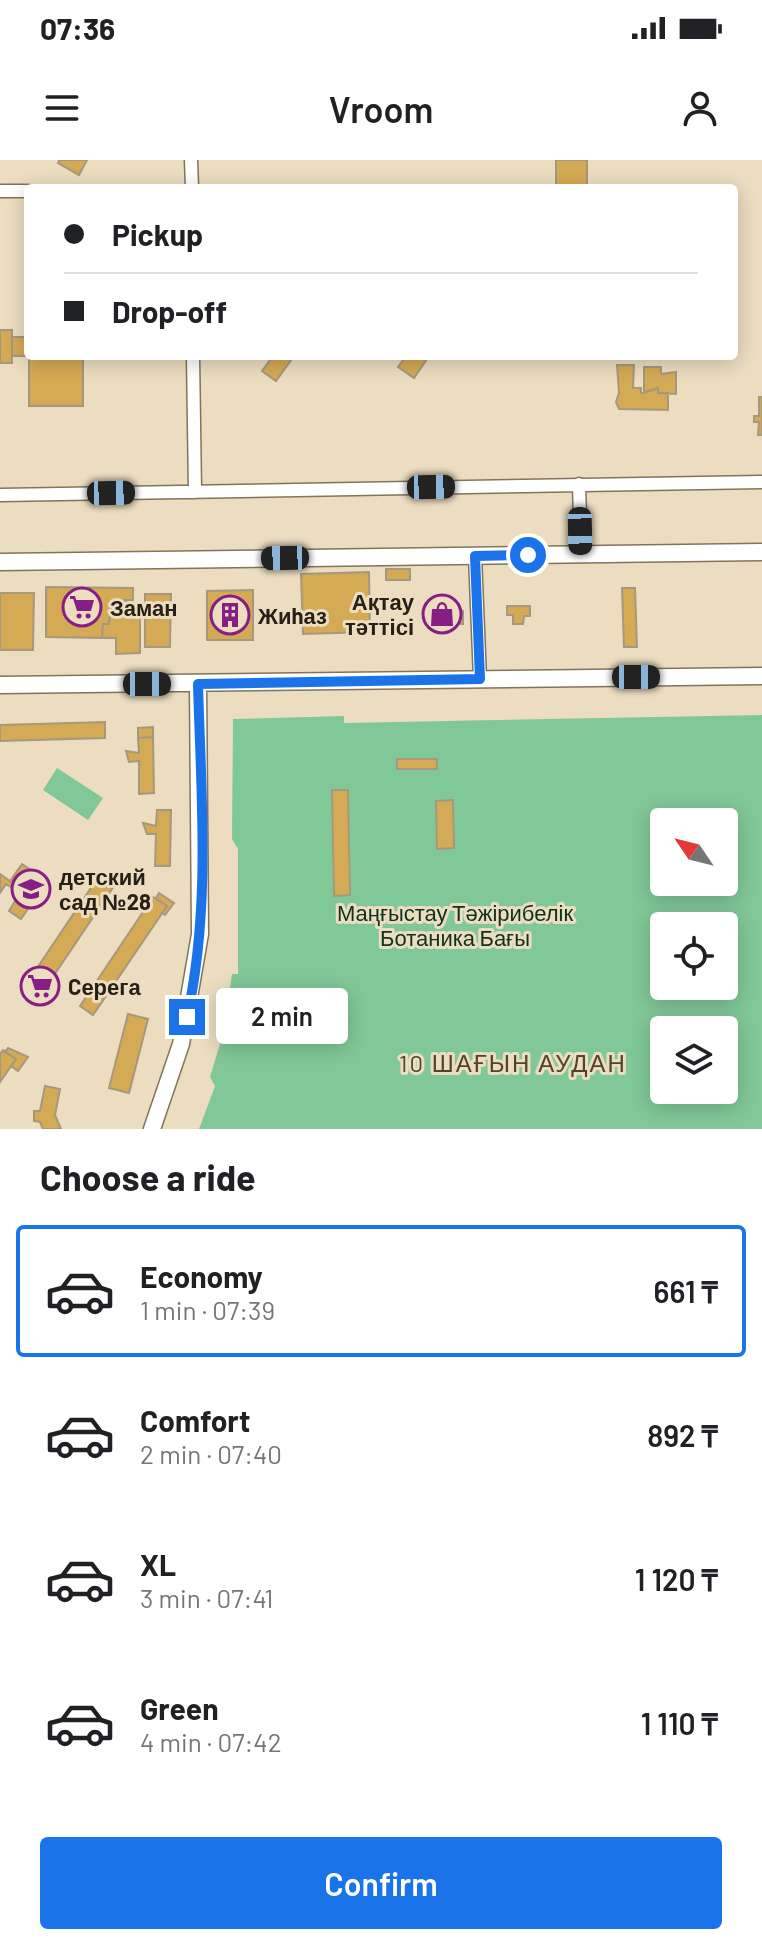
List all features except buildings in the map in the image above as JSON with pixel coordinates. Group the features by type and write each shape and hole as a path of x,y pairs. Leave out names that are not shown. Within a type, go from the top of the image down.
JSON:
{"main road":[{"path":"0,562 762,552"},
{"path":"0,685 762,676"},
{"path":"152,1129 181,1044 200,934 198,684"}],"street":[{"path":"191,160 192,184"},
{"path":"0,191 24,191"},
{"path":"193,360 195,492"},
{"path":"0,495 762,482"},
{"path":"579,484 581,555"},
{"path":"475,556 480,679"}],"green space":[{"name":"Маңғыстау Тәжірибелік Ботаника Бағы","path":"762,715 762,1129 199,1129 215,1086 210,1077 223,1034 232,974 238,974 238,849 232,839 233,719 344,716 344,723"},
{"path":"57,768 103,798 88,820 43,790"}],"place":[{"name":"Заман","path":"82,607"},
{"name":"Ақтау тәттісі","path":"442,614"},
{"name":"Жиhаз","path":"230,615"},
{"name":"детский сад №28","path":"31,889"},
{"name":"Cерега","path":"40,986"}],"district":[{"name":"10 ШАҒЫН АУДАН","path":"513,1062"}],"route":[{"path":"187,1017 200,934 202,878 198,684 480,679 475,556 528,555"}]}
